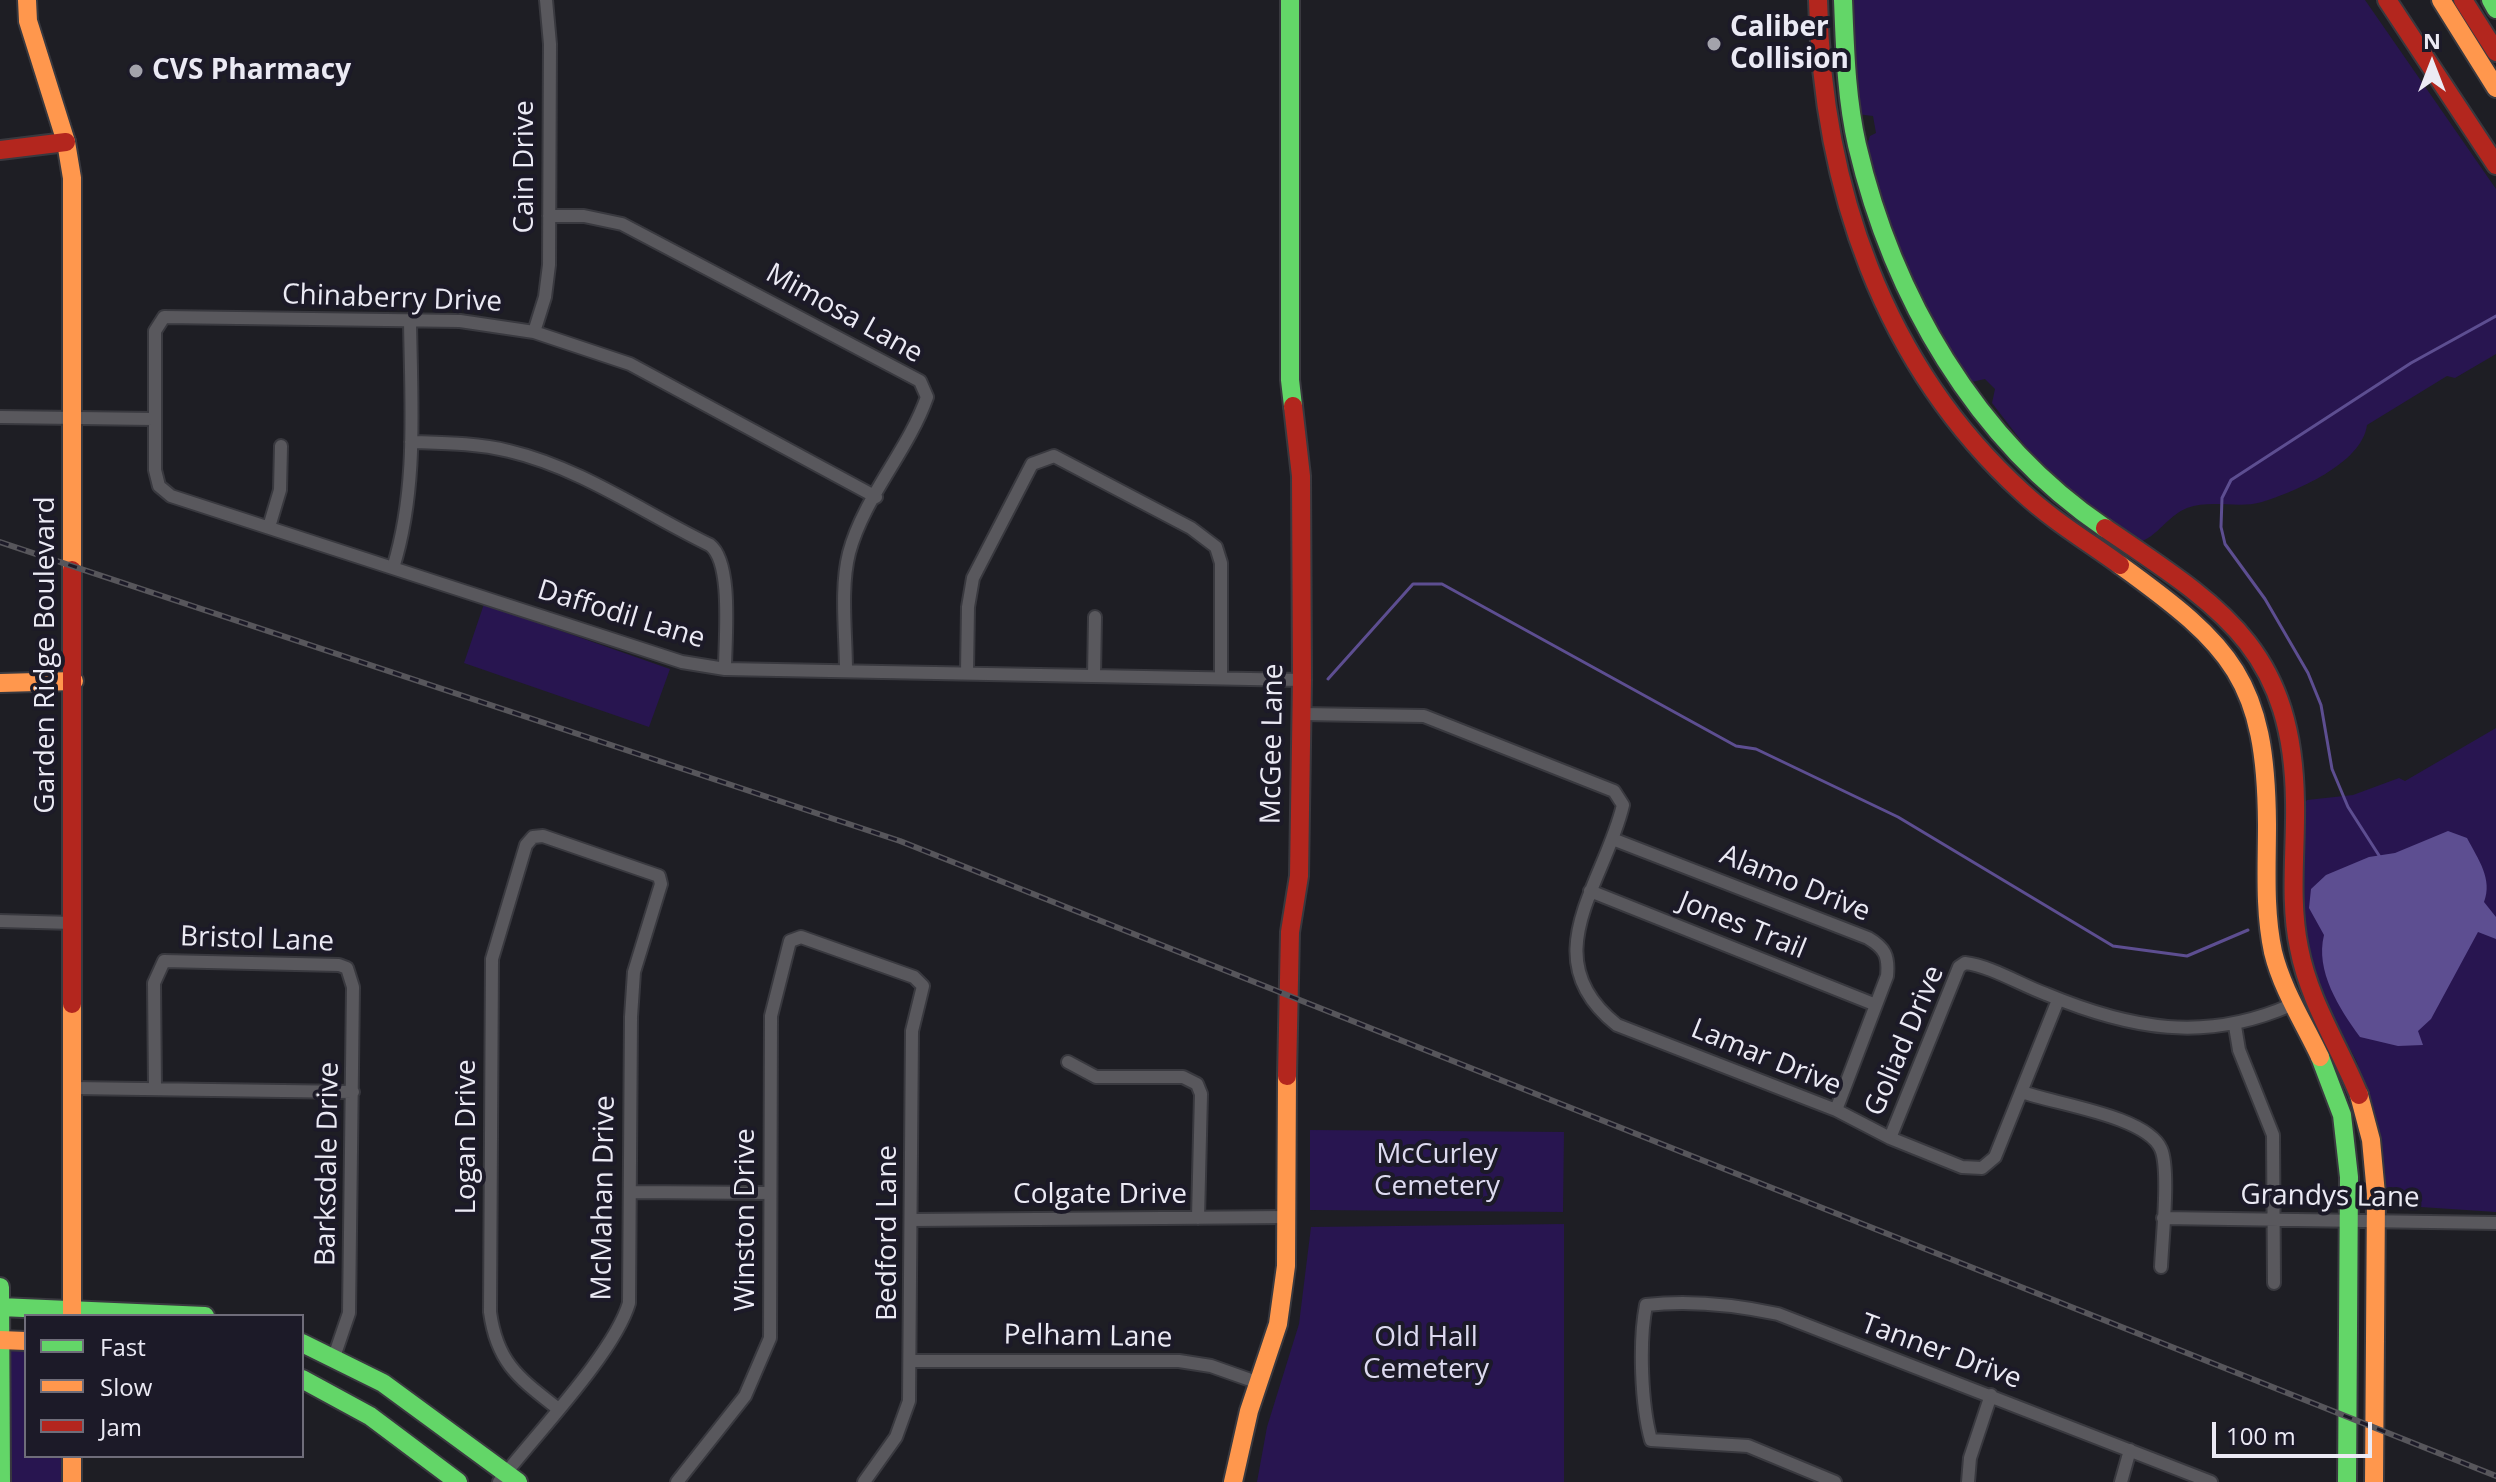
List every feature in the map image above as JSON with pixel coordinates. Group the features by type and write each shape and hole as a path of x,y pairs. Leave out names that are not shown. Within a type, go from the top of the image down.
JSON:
{"main road":[{"name":"Garden Ridge Boulevard","path":"27,0 32,37 66,142 73,212 72,1312"},
{"name":"McGee Lane","path":"1233,1482 1242,1434 1283,1296 1288,1217 1288,988 1299,876 1302,714 1301,476 1290,380 1290,0"},
{"path":"1818,0 1826,132 1852,234 1916,364 1950,411 2022,494 2197,625 2226,652 2241,678 2263,740 2269,933 2276,970 2335,1088 2348,1150 2347,1482"},
{"path":"1843,0 1847,94 1865,182 1916,316 1972,396 2016,449 2073,504 2214,606 2238,628 2266,667 2283,704 2294,794 2294,910 2299,951 2312,993 2360,1094 2369,1129 2376,1222 2374,1482"},
{"path":"2441,0 2496,88"},
{"path":"2463,0 2496,52"},
{"path":"2491,0 2496,9"},
{"path":"2394,5 2496,165"},
{"path":"1826,132 1853,123"},
{"path":"0,150 66,142"},
{"path":"1950,411 1972,396"},
{"path":"2135,579 2149,559"},
{"path":"0,683 74,681"},
{"path":"2267,795 2294,794"},
{"path":"2291,1005 2312,993"},
{"path":"0,1287 1,1482"},
{"path":"0,1307 138,1314"},
{"path":"0,1340 24,1341"},
{"path":"305,1345 392,1389 508,1479"},
{"path":"304,1380 370,1416 458,1482"},
{"path":"72,1458 72,1482"}],"street":[{"name":"Cain Drive","path":"534,332 548,275 550,44 546,0"},
{"name":"Mimosa Lane","path":"549,216 584,216 622,224 920,381 927,397 920,419 876,497 849,555 846,671"},
{"name":"Chinaberry Drive","path":"158,323 164,317 460,321 534,332 630,364 876,497"},
{"path":"393,568 405,529 411,442 410,320"},
{"name":"Daffodil Lane","path":"158,323 155,470 163,490 682,662 725,669 1302,680"},
{"path":"0,417 154,419"},
{"path":"411,442 485,446 543,461 591,482 710,545 719,553 724,573 725,669"},
{"path":"269,527 280,490 281,446"},
{"path":"967,672 968,607 979,563 1032,464 1054,456 1191,528 1216,547 1221,563 1221,678"},
{"path":"1094,676 1095,617"},
{"name":"Lamar Drive","path":"1302,714 1424,716 1614,791 1623,805 1615,840 1590,891 1573,950 1576,967 1597,1009 1617,1025 1836,1110 1890,1138 1962,1167 1982,1168 1995,1157 2058,1000"},
{"name":"McMahan Drive","path":"508,1479 625,1317 629,1303 634,972 659,892 659,876 543,836 533,837 526,845"},
{"name":"Alamo Drive","path":"1615,840 1868,938 1883,947 1889,961 1887,976 1836,1110"},
{"name":"Logan Drive","path":"526,845 492,959 490,1312 493,1334 507,1365 557,1408"},
{"name":"Jones Trail","path":"1590,891 1876,1005"},
{"path":"0,921 73,923"},
{"name":"Winston Drive","path":"677,1482 745,1396 767,1348 771,1313 771,1016 790,941 801,937 914,977"},
{"name":"Bristol Lane","path":"155,1089 154,983 162,963 182,960 339,965 348,971"},
{"name":"Goliad Drive","path":"1890,1138 1959,967 1965,963 2058,1000"},
{"name":"Barksdale Drive","path":"334,1357 349,1313 353,987 348,971"},
{"name":"Bedford Lane","path":"864,1482 904,1421 912,1361 912,1031 924,996 923,986 914,977"},
{"path":"2058,1000 2134,1022 2179,1027 2235,1026 2291,1005"},
{"path":"2235,1026 2239,1050 2273,1135 2274,1283"},
{"path":"1068,1062 1096,1077 1183,1077 1197,1084 1201,1094 1198,1218"},
{"path":"73,1088 353,1092"},
{"path":"2022,1092 2129,1123 2147,1132 2162,1150 2161,1267"},
{"path":"631,1192 770,1193"},
{"name":"Colgate Drive","path":"912,1220 1288,1217"},
{"name":"Grandys Lane","path":"2163,1218 2496,1223"},
{"name":"Tanner Drive","path":"1835,1482 1748,1446 1651,1440 1646,1423 1643,1336 1646,1305 1668,1303 1745,1307 1778,1314 2211,1482"},
{"name":"Pelham Lane","path":"912,1361 1179,1361 1211,1366 1259,1383"},
{"path":"1968,1482 1970,1458 1991,1395"},
{"path":"2121,1482 2130,1450"}],"green space":[{"path":"1852,0 2365,0 2496,189 2496,354 2455,378 2447,376 2367,425 2353,452 2308,484 2253,504 2205,504 2187,508 2137,543 2043,469 1992,403 1995,389 1985,379 1967,383 1948,356 1891,246 1867,145 1870,136 1876,133 1873,116 1857,114"},
{"path":"484,604 670,669 649,727 464,663"},
{"path":"2496,728 2496,1212 2391,1205 2385,1194 2381,1197 2370,1107 2357,1062 2314,982 2299,923 2302,807 2307,800 2353,795 2399,778 2405,781"},
{"name":"McCurley Cemetery","path":"1310,1130 1564,1132 1563,1212 1310,1210"},
{"name":"Old Hall Cemetery","path":"1564,1224 1564,1482 1257,1482 1267,1427 1299,1324 1311,1227"},
{"path":"5,1347 24,1347 24,1458 61,1458 61,1481 65,1482 6,1482"}],"shaded area":[{"path":"2448,831 2467,838 2480,861 2487,885 2484,902 2496,917 2496,939 2478,932 2431,1019 2418,1031 2423,1045 2398,1046 2360,1037 2344,1014 2326,975 2322,949 2324,935 2309,908 2311,889 2326,875 2369,857 2395,853"}],"waterway":[{"path":"2380,857 2348,807 2332,769 2321,705 2308,673 2265,599 2225,544 2221,527 2222,498 2231,480 2411,363 2496,316"},
{"path":"1328,679 1413,584 1442,584 1736,746 1756,749 1898,817 2113,946 2187,956 2248,930"}],"railway":[{"path":"0,542 900,841 2496,1476"}],"traffic: fast":[{"path":"1290,0 1290,380 1293,406"},
{"path":"1843,0 1848,91 1857,145 1872,201 1892,256 1917,309 1945,360 1979,408 2016,452 2058,492 2105,528"},
{"path":"2491,0 2496,9"},
{"path":"2320,1057 2342,1115 2349,1177 2347,1482"},
{"path":"0,1287 1,1482"},
{"path":"0,1307 159,1314"},
{"path":"304,1344 383,1383 518,1482"},
{"path":"304,1380 370,1416 458,1482"}],"traffic: slow":[{"path":"27,0 28,21 66,142 72,178 72,570"},
{"path":"2441,0 2496,88"},
{"path":"2120,565 2190,619 2235,671 2250,700 2265,775 2267,904 2273,952 2288,993 2320,1057"},
{"path":"0,683 74,681"},
{"path":"72,1004 72,1314"},
{"path":"1233,1482 1249,1411 1278,1324 1286,1266 1287,1076"},
{"path":"2359,1095 2371,1140 2376,1194 2374,1482"},
{"path":"0,1340 24,1341"},
{"path":"72,1458 72,1482"}],"traffic: jam":[{"path":"1818,0 1822,69 1832,137 1847,203 1869,267 1897,329 1932,387 1973,442 2033,502 2120,565"},
{"path":"2387,0 2496,165"},
{"path":"2463,0 2496,52"},
{"path":"0,150 66,142"},
{"path":"1287,1076 1290,932 1299,876 1302,680 1301,476 1293,406"},
{"path":"2105,528 2216,609 2243,637 2265,668 2281,705 2291,749 2295,802 2294,912 2299,948 2317,1005 2359,1095"},
{"path":"72,570 72,1004"}],"place":[{"name":"Caliber Collision","path":"1714,44"},
{"name":"CVS Pharmacy","path":"136,71"}]}
